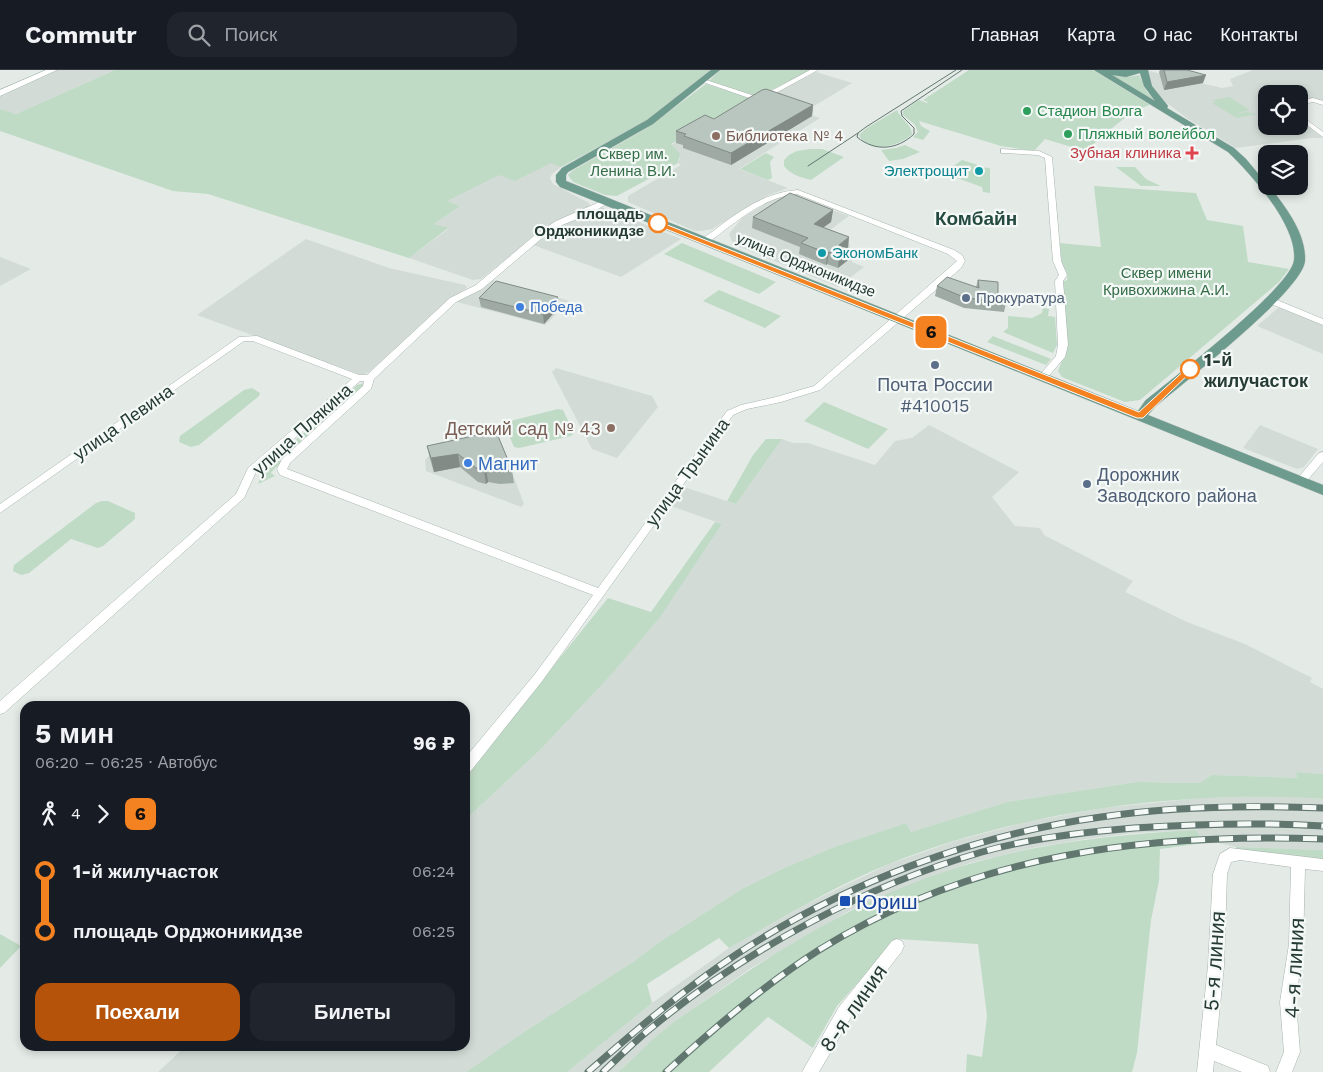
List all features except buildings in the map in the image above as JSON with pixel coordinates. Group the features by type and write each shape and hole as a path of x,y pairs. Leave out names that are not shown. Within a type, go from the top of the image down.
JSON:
{"main road":[{"path":"703,81 716,70"},
{"path":"1099,70 1121,74 1143,70 1148,86 1172,114"},
{"path":"1099,70 1238,156 1289,221 1297,238 1300,261 1298,268 1287,285 1272,301 1190,369 1140,416"},
{"name":"улица Орджоникидзе","path":"703,81 650,122 571,166 560,175 561,182 604,202 1323,490"}],"street":[{"path":"0,92 53,70"},
{"path":"703,81 754,98 763,98 815,70"},
{"path":"1308,101 1313,100 1323,103"},
{"path":"1308,123 1323,135"},
{"path":"1004,151 1039,153 1048,157 1057,261 1063,275 1059,281 1063,345 1060,357 1043,377"},
{"name":"улица Орджоникидзе","path":"703,242 772,196 787,192 798,192 951,252 959,257 958,266 897,318"},
{"name":"улица Плякина","path":"0,709 240,496 252,470 453,300 479,287 538,237 558,223 584,213 604,202"},
{"path":"1272,301 1323,322"},
{"name":"улица Трынина","path":"470,762 538,677 730,413 744,407 778,400 817,388 897,318"},
{"name":"улица Левина","path":"0,509 237,341 254,338 363,378"},
{"path":"363,378 368,387 286,461 282,469 284,473 600,593"},
{"path":"1301,481 1323,455"},
{"name":"5-я линия","path":"1205,1072 1216,966 1220,874 1224,858 1230,854 1240,854 1301,863"},
{"path":"1301,863 1323,865"},
{"name":"4-я линия","path":"1284,1072 1292,1052 1288,1002 1296,944 1298,868 1301,863"},
{"name":"8-я линия","path":"810,1072 845,1012 897,946"},
{"path":"1207,1050 1262,1072"}],"shaded area":[{"path":"58,70 115,70 16,114 0,109 0,95"},
{"path":"1253,70 1323,70 1323,102 1308,100 1308,85 1258,85 1258,135 1308,135 1308,126 1323,138 1236,148 1188,119 1164,101 1153,87 1149,71 1222,88 1233,86 1230,79"},
{"path":"816,72 852,83 806,111 766,98"},
{"path":"754,99 766,100 820,118 739,169 788,188 769,195 712,229 701,231 695,231 628,202 628,196 681,165 678,163 680,158 671,145"},
{"path":"551,162 561,167 550,178 553,184 589,203 590,207 547,226 481,279 473,280 409,258 448,229 434,224 460,206 447,201 499,174 515,181"},
{"path":"785,195 798,197 849,216 830,230 848,236 852,262 864,267 838,287 733,244 729,234 742,218 774,198"},
{"path":"601,208 681,239 621,277 533,245 555,228"},
{"path":"306,239 389,268 465,285 467,288 451,299 369,372 364,374 359,374 197,315"},
{"path":"0,257 31,269 0,286"},
{"path":"492,280 570,301 545,325 457,302"},
{"path":"1278,308 1283,308 1323,325 1323,354 1257,326"},
{"name":"Детский сад № 43","path":"556,368 652,396 658,407 617,458 592,449 552,372"},
{"path":"929,425 1019,472 992,497 1015,526 1040,528 1044,535 1133,581 1125,592 1187,622 1245,644 1312,678 1310,682 1323,689 1323,774 1296,772 1297,778 1212,775 1201,783 1137,782 1007,802 911,832 906,823 834,847 782,869 742,889 466,1072 158,1072 181,1051 470,1051 470,815 539,751 611,675 660,616 722,524 671,506 684,487 736,504 782,439 793,443 808,443 875,465 895,441 912,438"},
{"path":"1260,425 1318,449 1304,467 1297,469 1243,448"},
{"path":"501,443 524,504 521,507 426,471 425,460 429,456"},
{"path":"1278,796 1323,799 1323,850 1236,847 1219,843 1204,843 1196,830 1134,833 1086,839 1037,847 970,863 849,911 751,968 666,1028 618,1072 567,1072 652,1003 729,948 809,903 889,864 955,841 1026,822 1103,808 1201,798"}],"green space":[{"path":"115,70 711,70 646,121 561,167 551,163 515,181 499,175 447,201 460,206 434,224 448,228 409,258 208,194 173,191 0,131 0,109 16,114"},
{"path":"720,70 812,70 757,97 709,81"},
{"name":"Стадион Волга","path":"969,70 1093,70 1150,105 1133,112 1085,151 1045,139 1034,151 1001,146 919,121 921,126 930,131 923,140 913,137 918,132 915,125 903,115 903,111 919,100 927,103 923,100"},
{"path":"1110,75 1129,77 1139,75 1147,92 1160,106"},
{"name":"Сквер им. Ленина В.И.","path":"706,84 754,99 671,144 680,154 678,163 617,196 605,195 573,182 568,175 644,130"},
{"path":"1229,97 1250,110 1234,114 1247,112 1257,114 1237,118 1212,103 1216,102 1213,100"},
{"path":"897,110 910,127 912,134 907,138 893,145 877,147 864,141 859,135 867,128"},
{"path":"905,145 920,152 903,159 889,161 881,150 896,148"},
{"path":"822,149 844,157 811,180 793,174 784,166 784,160 789,155 797,151"},
{"path":"766,153 774,157 770,162 772,178 768,180 740,169"},
{"path":"962,160 978,165 976,167 990,168 990,193 983,192 982,187 943,173"},
{"path":"1116,167 1135,167 1146,179 1161,186 1141,186"},
{"name":"Сквер имени Кривохижина А.И.","path":"1094,186 1196,193 1207,220 1243,226 1248,262 1289,269 1279,282 1140,400 1125,402 1062,377 1058,371 1067,348 1062,282 1067,280 1067,276 1062,266 1060,243 1101,247"},
{"path":"682,243 776,282 759,294 664,254"},
{"path":"719,290 781,316 765,328 703,301"},
{"path":"1043,308 1049,309 1048,316 1055,317 1057,345 1053,353 1003,332 1008,328 1008,316 1032,318 1042,313"},
{"path":"993,336 1051,359 1046,365 987,342"},
{"path":"364,383 364,388 274,469 271,473 275,476 258,484 262,472 269,464 357,385"},
{"path":"252,388 260,393 259,396 199,445 191,447 179,442 180,436 244,390"},
{"path":"824,402 888,429 868,449 804,421"},
{"path":"558,409 563,410 574,433 571,436 519,448 514,447 504,424 506,422"},
{"path":"766,439 782,439 736,504 727,501 753,455"},
{"path":"108,501 135,513 135,519 103,546 98,548 71,539 29,573 21,575 13,571 14,565 96,503"},
{"path":"715,522 722,524 660,617 611,675 539,751 470,815 470,770 608,598 651,612"},
{"path":"1296,772 1323,774 1323,799 1270,797 1159,801 1102,808 1046,818 938,846 848,882 729,948 719,938 647,984 652,1003 567,1072 466,1072 742,889 782,869 834,847 906,823 911,832 1007,802 1137,782 1200,783 1212,775 1297,778"},
{"path":"1196,830 1204,843 1160,849 1159,881 1151,920 1137,1053 1132,1072 966,1072 967,1054 982,1057 987,1016 978,944 897,939 837,1006 813,1048 768,1017 709,1072 618,1072 653,1039 742,975 837,918 904,887 973,863 1056,844 1140,834"},
{"path":"1236,847 1323,850 1323,863 1237,851"},
{"path":"0,934 20,947 0,968"}],"tram line":[{"path":"858,133 956,70"},
{"path":"858,133 857,137 864,142 878,147 893,146 907,139 914,134 914,128 902,116 901,111 962,70"},
{"path":"808,166 858,133"}],"railway":[{"path":"588,1072 642,1025 717,967 737,954 778,928 821,905 911,866 1005,836 1053,825 1129,813 1212,807 1323,808"},
{"path":"603,1072 649,1030 692,996 769,945 853,901 895,882 939,866 982,852 1019,843 1096,831 1205,825 1276,824 1323,826"},
{"path":"666,1072 702,1039 799,963 878,917 938,891 999,871 1062,856 1126,846 1191,840 1256,838 1323,839"}],"bus line":[{"name":"6","path":"658,223 1140,416 1150,404 1190,369"}],"place":[{"name":"Стадион Волга","path":"1027,111"},
{"name":"Пляжный волейбол","path":"1068,134"},
{"name":"Библиотека № 4","path":"716,136"},
{"name":"Зубная клиника","path":"1192,153"},
{"name":"Электрощит","path":"979,171"},
{"name":"площадь Орджоникидзе","path":"658,223"},
{"name":"ЭкономБанк","path":"822,253"},
{"name":"Прокуратура","path":"966,298"},
{"name":"Победа","path":"520,307"},
{"name":"Почта России #410015","path":"935,365"},
{"name":"1-й жилучасток","path":"1190,369"},
{"name":"Детский сад № 43","path":"611,428"},
{"name":"Магнит","path":"468,463"},
{"name":"Дорожник Заводского района","path":"1087,484"},
{"name":"Юриш","path":"845,901"}],"district":[{"name":"Комбайн","path":"976,218"}]}
